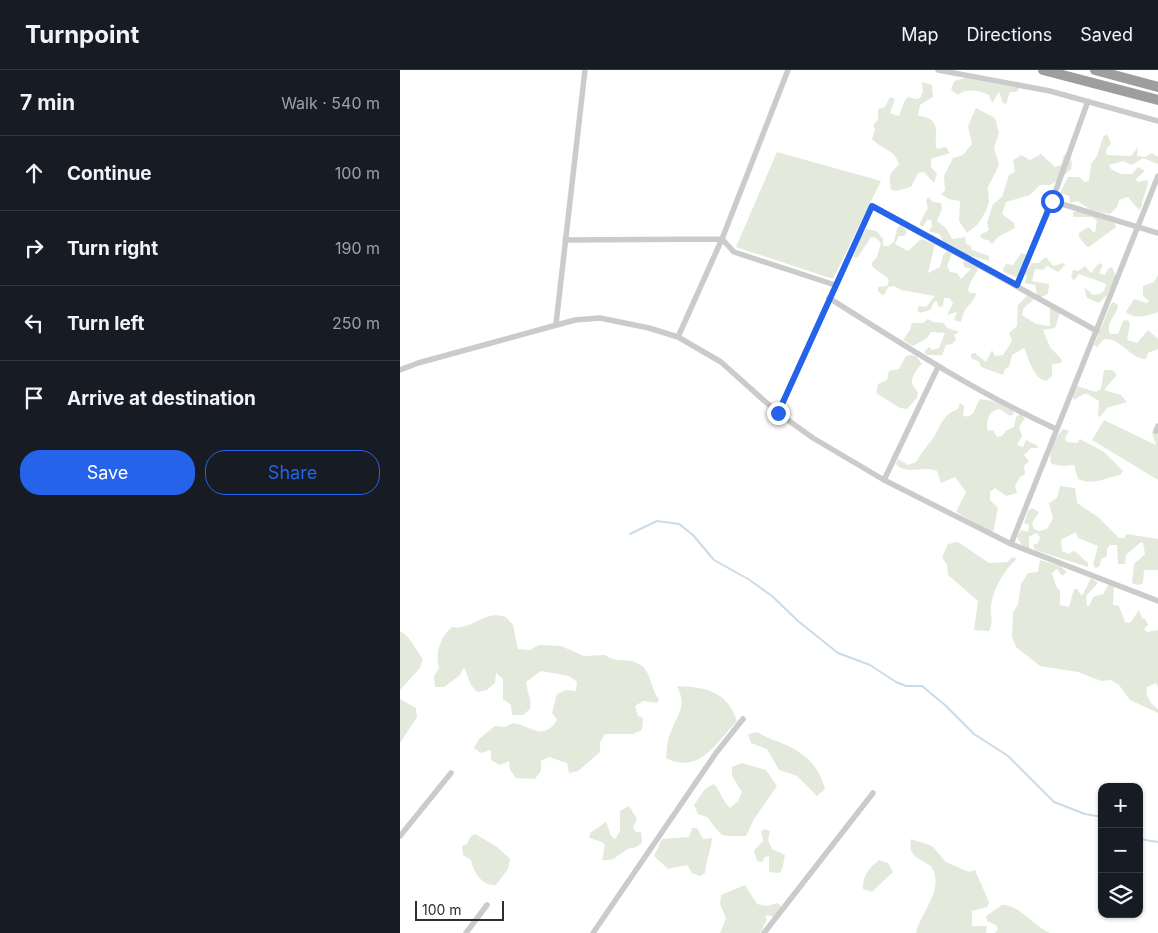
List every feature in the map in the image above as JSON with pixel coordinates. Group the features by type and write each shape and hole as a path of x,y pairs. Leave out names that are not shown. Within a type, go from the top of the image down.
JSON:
{"highway":[{"path":"1043,70 1158,100"},
{"path":"1095,70 1158,87"}],"street":[{"path":"556,324 585,70"},
{"path":"678,337 722,239 788,70"},
{"path":"938,70 978,76 1088,101 1158,121"},
{"path":"1017,285 1052,201 1088,101"},
{"path":"1012,544 1056,429 1158,176"},
{"path":"1052,201 1158,233"},
{"path":"778,413 872,206 1097,331"},
{"path":"565,240 722,239 734,252 835,285"},
{"path":"830,298 938,367 1010,408 1056,429"},
{"path":"400,370 418,363 556,324 600,318 650,328 678,337 721,362 778,413 837,454 884,480 1012,544 1158,601"},
{"path":"884,480 938,367"},
{"path":"593,933 742,718"},
{"path":"400,836 451,773"},
{"path":"764,933 873,793"},
{"path":"466,933 487,905"}],"shaded area":[{"path":"966,78 1013,87 1018,85 1019,89 1016,92 1010,92 1006,104 1003,103 999,92 992,103 989,95 981,92 965,91 958,95 951,90 954,81"},
{"path":"922,82 932,85 933,97 920,105 918,115 929,118 935,126 937,149 946,147 950,153 931,159 931,167 937,174 934,183 924,172 918,173 911,187 896,191 891,190 890,176 899,165 892,153 872,139 875,129 873,125 878,120 878,109 885,107 890,97 895,99 890,113 899,116 908,97 920,98 923,91"},
{"path":"976,108 995,118 999,133 994,147 999,165 988,187 989,202 986,211 978,224 967,233 959,221 960,201 949,199 941,194 945,190 944,176 953,158 963,155 972,144 968,126"},
{"path":"1107,134 1111,143 1106,150 1107,155 1131,156 1138,147 1137,156 1145,157 1152,153 1158,157 1158,164 1143,158 1132,165 1123,161 1109,165 1111,169 1121,174 1132,174 1138,167 1145,171 1136,179 1138,182 1148,180 1142,206 1139,210 1128,197 1119,200 1117,207 1110,214 1091,210 1077,201 1070,203 1069,196 1060,193 1068,177 1079,177 1085,182 1089,181 1091,164 1097,156 1103,137"},
{"path":"777,152 881,181 833,279 736,247"},
{"path":"1041,154 1055,167 1061,165 1064,155 1070,155 1071,169 1050,185 1040,185 1030,195 1006,202 1002,214 1014,223 1015,228 998,237 992,244 988,240 982,239 980,235 989,230 987,223 993,204 1002,197 1009,175 1015,172 1013,160 1021,155 1030,160"},
{"path":"928,197 933,202 941,203 942,209 937,221 946,228 952,239 965,237 966,244 971,246 972,250 989,256 989,261 963,254 945,244 939,234 928,231 932,227 931,220 927,220 923,227 919,224 928,208 926,201"},
{"path":"1073,212 1113,216 1116,227 1087,247 1079,237 1079,233 1088,227 1095,233 1097,221 1092,217 1073,217"},
{"path":"901,225 907,232 904,236 899,236 895,244 908,251 921,239 935,244 928,273 940,267 943,255 947,251 952,254 947,266 950,272 957,273 961,279 971,269 964,267 963,260 978,268 968,290 970,293 976,293 972,302 964,311 961,322 954,320 957,312 947,315 953,303 949,298 944,298 943,307 938,306 937,301 934,302 930,310 920,313 917,310 919,306 926,307 935,296 901,290 894,286 888,287 885,294 882,295 878,291 878,287 887,286 889,280 871,264 877,257 881,243 876,238 871,237 858,257 854,258 856,246 866,229 877,231 883,239 883,246 888,246 894,242 897,228"},
{"path":"1021,253 1028,255 1018,278 1004,272 1003,269 1006,264 1013,265"},
{"path":"1044,258 1047,258 1053,266 1064,263 1065,265 1058,272 1047,266 1043,270 1035,269 1032,281 1049,284 1048,294 1041,297 1037,295 1035,285 1024,283 1027,277 1025,273 1032,263 1039,263"},
{"path":"1099,263 1103,265 1099,273 1105,275 1108,269 1112,267 1116,276 1107,295 1099,303 1087,298 1084,287 1093,295 1099,294 1104,290 1106,285 1104,283 1079,274 1074,280 1071,278 1073,270 1078,271 1085,266 1091,273"},
{"path":"1158,275 1158,312 1137,317 1126,312 1134,299 1146,303 1149,301 1143,296 1143,286 1154,282"},
{"path":"1027,296 1034,299 1023,309 1022,315 1036,324 1050,326 1050,307 1060,312 1055,328 1043,330 1050,347 1062,360 1061,363 1052,364 1052,376 1046,381 1035,372 1024,348 1012,355 1009,367 1005,369 1003,375 981,367 979,362 971,358 971,354 975,353 986,362 992,350 995,356 1003,355 1012,341 1009,333 1017,326 1018,305"},
{"path":"1113,302 1118,305 1116,313 1110,322 1110,334 1118,334 1123,321 1128,320 1130,324 1127,340 1137,343 1148,330 1158,339 1158,349 1148,353 1146,359 1135,356 1121,345 1110,340 1104,339 1097,347 1094,345"},
{"path":"928,319 933,322 944,323 947,328 959,332 954,335 956,340 952,344 946,345 942,355 926,355 925,351 929,347 932,350 939,348 945,333 931,332 927,338 913,346 903,340 910,330 912,323 923,323"},
{"path":"906,356 916,356 922,364 916,371 912,381 918,393 917,398 907,409 900,408 876,393 878,384 887,380 889,371 899,369"},
{"path":"1104,370 1112,370 1117,375 1104,390 1121,395 1127,402 1107,408 1100,417 1098,416 1099,401 1086,394 1074,400 1072,396 1077,386 1096,392 1101,389"},
{"path":"980,399 993,401 1013,411 1014,414 1010,416 1000,409 993,411 988,420 988,431 993,430 997,437 1002,436 1007,430 1014,427 1016,417 1020,414 1025,418 1019,427 1022,436 1017,445 1023,447 1026,440 1038,446 1037,448 1031,448 1024,455 1029,461 1024,466 1025,474 1020,477 1015,486 1017,493 1006,496 995,488 990,492 990,500 998,508 993,533 956,512 966,492 955,477 941,483 937,471 932,469 910,470 900,468 896,464 898,459 908,465 916,462 934,437 945,417 958,409 960,403 964,406 963,416 970,416"},
{"path":"1104,420 1156,445 1152,433 1154,428 1158,428 1158,480 1092,440"},
{"path":"1063,429 1069,431 1065,438 1067,442 1077,443 1080,439 1104,452 1123,471 1120,475 1089,482 1078,479 1074,465 1062,466 1052,464 1050,460 1051,451 1057,436"},
{"path":"1060,486 1075,488 1077,503 1098,517 1119,538 1124,538 1127,534 1158,539 1158,570 1144,570 1143,583 1138,585 1132,583 1134,564 1145,554 1143,543 1141,542 1126,555 1125,564 1118,564 1117,545 1110,545 1107,549 1107,556 1101,559 1100,566 1096,568 1093,565 1098,546 1078,538 1076,532 1061,540 1062,551 1069,554 1073,551 1077,553 1088,563 1088,567 1035,550 1033,545 1038,543 1040,537 1036,533 1029,537 1029,549 1023,547 1017,537 1021,530 1028,532 1029,525 1024,523 1028,511 1032,508 1039,512 1032,523 1034,529 1039,531 1047,529 1053,518 1049,503 1057,498"},
{"path":"958,542 989,563 1007,562 1013,557 1017,559 1004,574 994,594 989,631 974,630 978,601 948,575 947,565 942,557 948,544"},
{"path":"1040,560 1060,566 1067,572 1062,576 1057,569 1052,573 1056,586 1060,591 1060,605 1069,607 1074,589 1077,589 1082,596 1091,578 1098,583 1086,596 1087,606 1089,606 1093,597 1103,594 1109,584 1114,586 1113,605 1119,606 1125,622 1130,623 1139,610 1142,618 1146,620 1148,625 1144,629 1147,632 1158,630 1158,687 1156,683 1147,687 1147,694 1149,700 1158,709 1158,713 1130,700 1119,685 1111,680 1101,681 1078,672 1040,666 1016,647 1012,637 1013,613 1018,604 1021,584 1028,573 1038,572"},
{"path":"496,615 506,617 513,625 518,649 530,650 539,645 561,646 584,656 605,655 609,658 635,662 643,667 659,699 657,703 643,701 635,706 638,716 643,718 642,730 633,734 605,734 600,742 600,752 578,771 569,773 567,763 549,757 541,761 541,771 535,779 516,778 510,770 509,761 500,765 491,760 491,750 481,753 474,748 479,739 495,726 505,727 513,723 537,731 547,730 557,720 552,713 557,694 566,690 576,691 577,682 569,676 541,671 526,682 530,709 523,715 512,715 511,705 503,699 503,679 496,673 495,683 487,690 477,692 471,685 464,667 460,675 444,687 435,687 434,676 439,668 438,651 448,631 452,627 464,627"},
{"path":"400,631 410,640 423,659 420,668 400,690"},
{"path":"677,686 706,690 721,697 733,711 737,721 706,754 697,760 688,762 678,762 666,758 669,737 680,711 682,700"},
{"path":"400,699 416,708 417,717 400,743"},
{"path":"758,732 805,756 815,767 825,789 817,796 797,776 779,770 767,749 751,743 748,734"},
{"path":"742,763 766,770 777,786 754,819 746,836 725,836 719,832 707,817 698,814 694,805 705,789 714,784 730,808 738,801 742,792 732,776 732,767"},
{"path":"629,806 637,819 633,828 636,832 641,832 642,842 613,859 602,860 605,845 602,842 589,838 590,833 606,822 611,836 615,839 620,831 620,811"},
{"path":"692,828 697,828 703,839 712,838 705,873 700,876 692,873 687,865 668,869 654,856 662,839 689,837"},
{"path":"765,829 770,831 768,840 772,849 785,855 782,870 779,873 769,872 769,856 765,857 762,862 757,861 754,851 763,841 761,831"},
{"path":"475,834 496,846 510,859 508,869 496,885 487,884 479,878 471,860 463,855 462,846 467,844 471,836"},
{"path":"911,839 932,846 946,862 969,872 975,870 989,902 987,907 972,911 972,926 987,926 986,933 916,933 936,883 933,869 912,853 910,847"},
{"path":"879,860 888,863 893,872 872,892 863,889 867,873"},
{"path":"745,885 757,904 767,906 777,903 781,906 781,912 775,917 765,915 767,920 760,933 720,933 726,918 720,904 721,895"},
{"path":"1002,905 1015,908 1050,933 995,933 998,929 996,925 987,921 986,916"}],"waterway":[{"path":"630,534 657,521 679,524 693,535 714,560 748,579 772,596 798,621 838,653 870,665 896,682 906,686 922,686 945,705 974,734 1008,756 1054,802 1085,814 1098,816"},
{"path":"1143,840 1158,842"}],"route":[{"path":"778,413 872,206 1017,285 1052,201"}]}
